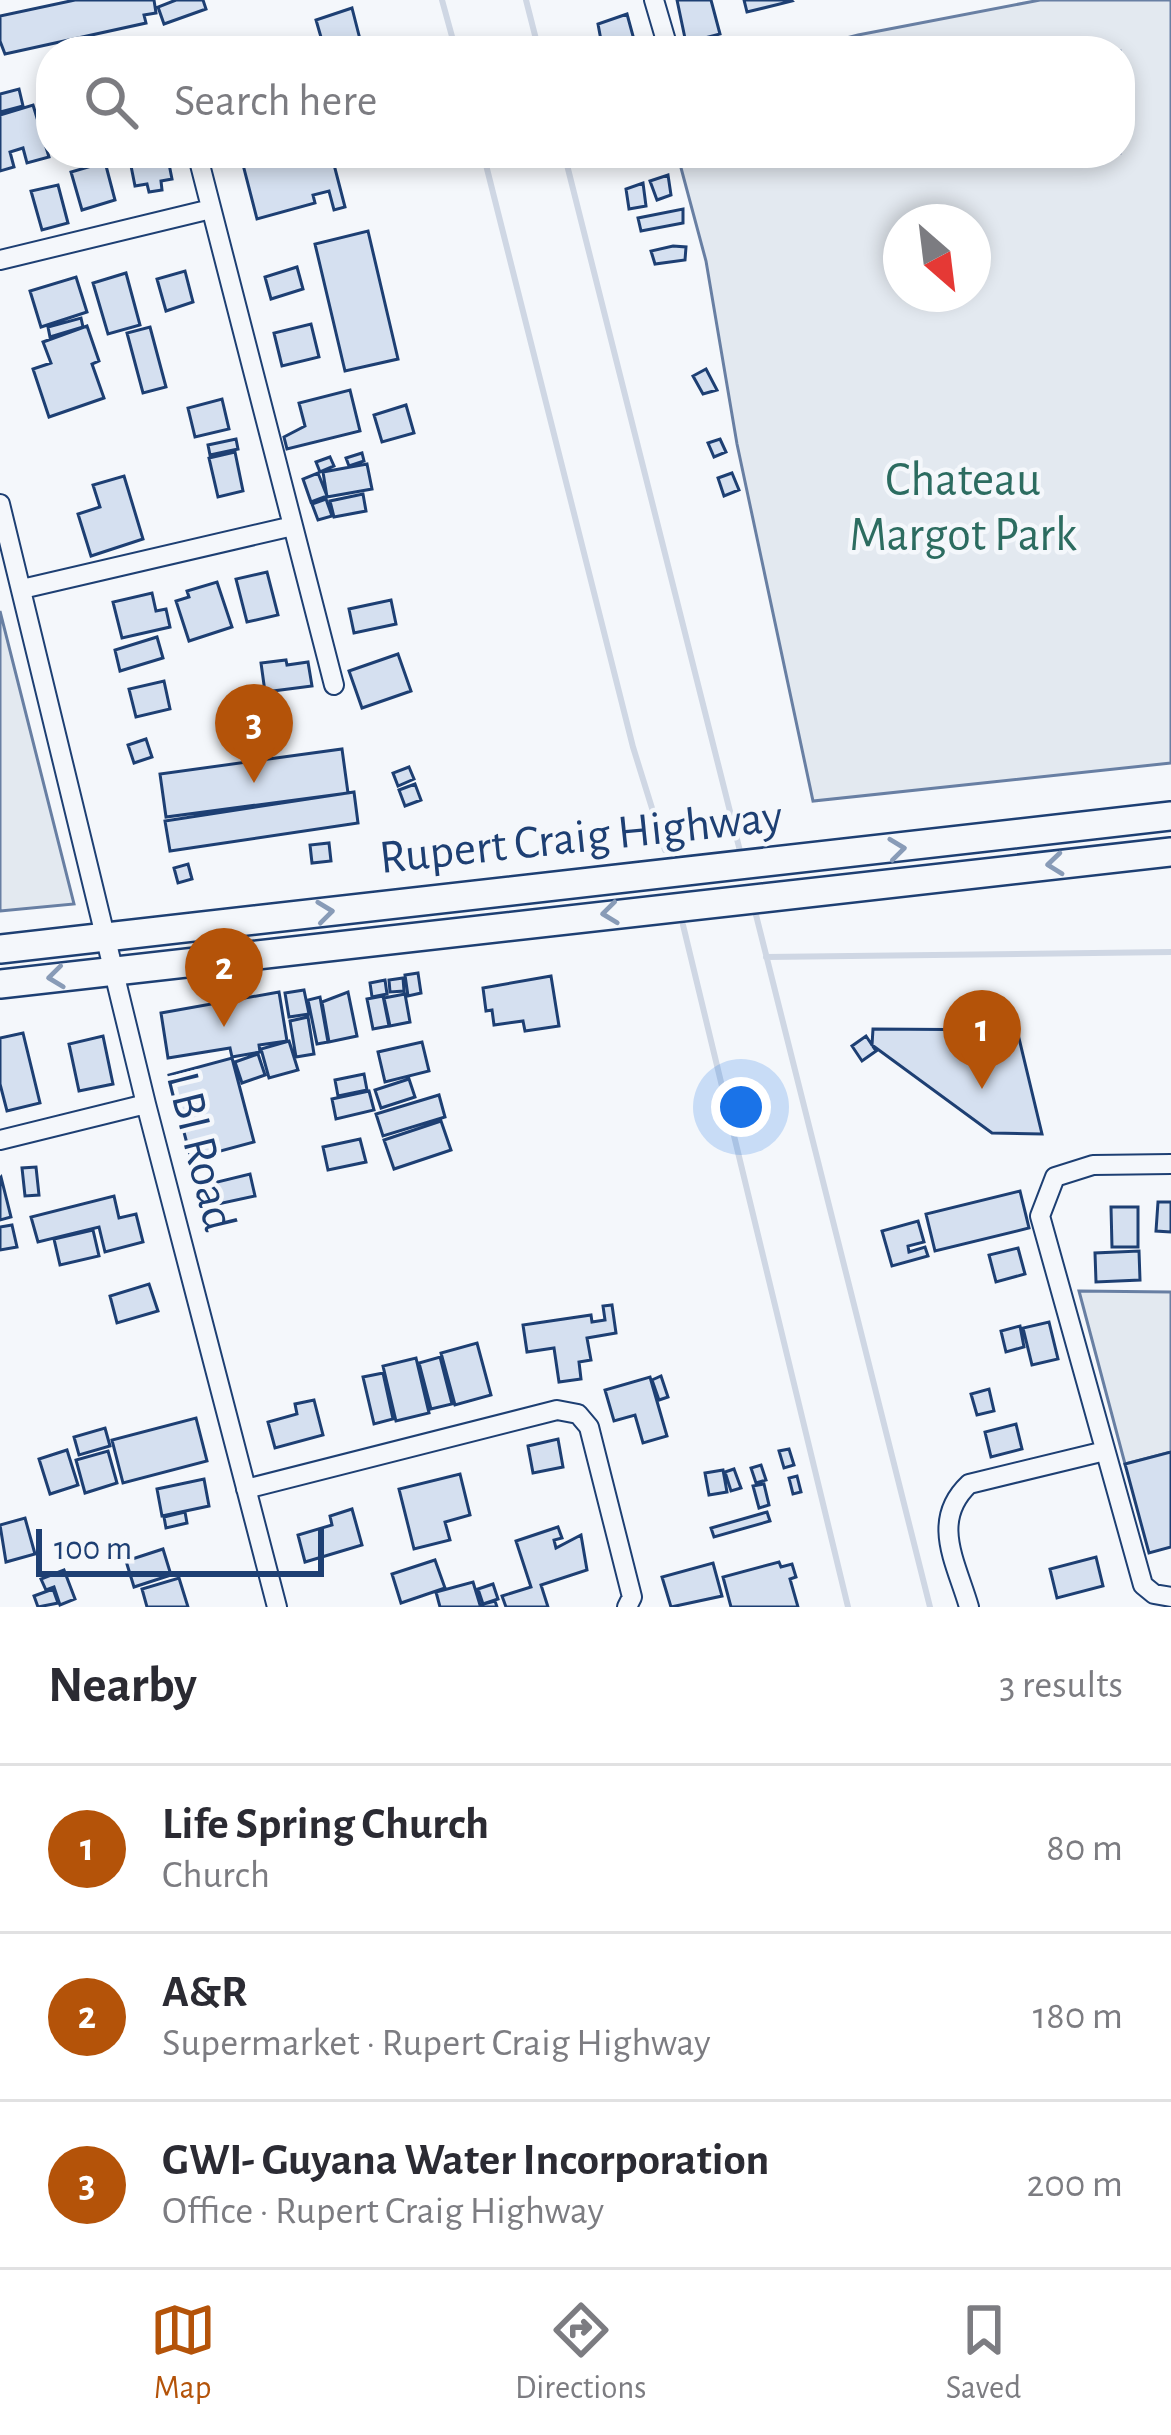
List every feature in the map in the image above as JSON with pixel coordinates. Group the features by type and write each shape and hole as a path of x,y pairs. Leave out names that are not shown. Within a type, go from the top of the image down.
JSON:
{"main road":[{"name":"Rupert Craig Highway","path":"0,949 1171,816"},
{"name":"Rupert Craig Highway","path":"0,984 1171,852"}],"street":[{"path":"654,0 665,36"},
{"path":"200,168 334,685"},
{"path":"0,260 211,209"},
{"name":"LBI Road","path":"0,504 146,1104 278,1607"},
{"path":"22,589 293,526"},
{"path":"0,1140 146,1104"},
{"path":"1171,1164 1094,1165 1055,1177 1040,1216 1143,1585 1154,1594 1171,1597"},
{"path":"246,1489 556,1410 578,1414 589,1427 632,1597 627,1607"},
{"path":"969,1607 945,1523 953,1499 969,1484 1105,1451"}],"green space":[{"name":"Chateau Margot Park","path":"1040,0 1171,0 1171,763 813,801 737,444 706,261 681,168 1135,168 1135,36 854,36"},
{"path":"0,611 74,904 0,911"},
{"path":"1079,1291 1171,1292 1171,1452 1125,1464"}],"building":[{"path":"75,0 154,0 156,13 144,15 146,23 87,36 36,36 36,47 5,54 0,16"},
{"path":"176,0 203,0 206,9 164,24 158,7"},
{"path":"677,0 711,0 720,34 685,36"},
{"path":"744,0 791,0 792,1 747,12"},
{"path":"352,8 359,36 321,36 316,20"},
{"path":"627,14 633,36 600,36 598,24"},
{"path":"19,89 23,106 0,112 0,94"},
{"path":"33,105 36,161 27,163 23,148 10,152 14,167 0,171 0,115"},
{"path":"107,168 115,200 82,210 71,172"},
{"path":"131,168 170,168 172,179 161,181 162,190 149,192 147,184 135,186"},
{"path":"244,168 335,168 345,207 334,210 329,191 313,195 315,203 257,219"},
{"path":"668,175 671,195 657,200 650,181"},
{"path":"643,183 646,206 629,209 626,189"},
{"path":"58,185 68,223 42,230 31,191"},
{"path":"683,209 683,223 641,231 638,218"},
{"path":"368,231 398,359 345,371 315,244"},
{"path":"686,247 685,260 655,264 651,251"},
{"path":"297,267 303,289 271,299 265,277"},
{"path":"185,271 193,302 166,311 157,279"},
{"path":"126,273 140,325 108,334 93,283"},
{"path":"76,277 87,312 41,327 30,291"},
{"path":"81,318 83,327 50,337 48,327"},
{"path":"311,324 319,357 282,366 274,333"},
{"path":"87,326 99,361 92,364 104,398 49,417 33,369 51,363 43,342"},
{"path":"150,327 166,387 143,393 127,333"},
{"path":"706,369 717,390 703,394 693,376"},
{"path":"350,390 360,431 287,449 284,437 305,426 299,403"},
{"path":"222,399 229,429 195,437 188,408"},
{"path":"406,405 414,433 382,442 374,415"},
{"path":"236,439 238,449 210,455 208,445"},
{"path":"720,439 726,452 714,457 708,443"},
{"path":"235,452 243,491 218,497 209,458"},
{"path":"362,453 364,461 349,466 346,458"},
{"path":"330,457 334,466 320,472 316,462"},
{"path":"367,464 372,489 327,497 323,472"},
{"path":"318,473 327,496 311,502 303,479"},
{"path":"732,473 739,490 724,496 718,478"},
{"path":"124,476 143,539 91,556 78,514 100,507 93,485"},
{"path":"363,494 366,511 334,517 330,501"},
{"path":"326,499 332,516 318,520 312,504"},
{"path":"267,572 278,615 247,622 236,579"},
{"path":"217,582 232,627 189,641 176,601 189,597 187,591"},
{"path":"152,593 156,611 166,609 170,627 122,638 113,602"},
{"path":"391,600 396,624 354,633 349,609"},
{"path":"157,637 163,658 120,671 115,650"},
{"path":"398,654 411,691 362,708 349,671"},
{"path":"286,660 287,665 308,662 312,686 265,692 261,663"},
{"path":"164,681 170,709 136,717 129,689"},
{"path":"146,739 152,757 134,763 128,745"},
{"path":"342,749 348,793 166,817 160,774"},
{"path":"409,767 414,779 398,786 393,773"},
{"path":"415,784 421,800 405,806 399,790"},
{"path":"354,792 358,823 170,851 165,821"},
{"path":"329,843 331,861 312,863 310,845"},
{"path":"188,864 192,879 178,883 174,868"},
{"path":"418,973 421,993 408,996 405,975"},
{"path":"551,976 559,1026 525,1031 523,1021 494,1025 492,1010 486,1011 483,988"},
{"path":"403,978 404,991 390,992 389,980"},
{"path":"385,980 387,994 372,997 370,983"},
{"path":"304,990 309,1014 289,1017 285,993"},
{"path":"279,992 287,1041 259,1045 260,1052 232,1057 230,1048 168,1058 161,1013"},
{"path":"348,992 357,1036 329,1042 322,1002"},
{"path":"405,994 410,1022 390,1026 384,998"},
{"path":"383,996 389,1026 373,1029 367,999"},
{"path":"320,997 328,1042 317,1044 308,1000"},
{"path":"308,1017 314,1054 296,1057 290,1021"},
{"path":"873,1029 1017,1030 1042,1134 992,1133 872,1045"},
{"path":"23,1033 40,1103 7,1111 0,1084 0,1038"},
{"path":"103,1036 113,1084 79,1091 69,1044"},
{"path":"866,1036 876,1051 862,1061 852,1046"},
{"path":"289,1041 298,1070 269,1078 261,1049"},
{"path":"422,1042 429,1071 385,1082 378,1052"},
{"path":"258,1054 265,1075 242,1083 235,1062"},
{"path":"232,1058 254,1142 191,1159 169,1075"},
{"path":"364,1074 367,1090 338,1096 335,1080"},
{"path":"409,1079 415,1097 381,1108 375,1090"},
{"path":"369,1091 374,1110 336,1119 332,1099"},
{"path":"439,1095 445,1117 383,1136 376,1114"},
{"path":"441,1121 451,1150 394,1169 384,1140"},
{"path":"360,1139 366,1162 328,1170 323,1147"},
{"path":"36,1167 39,1195 25,1196 22,1168"},
{"path":"250,1174 255,1196 218,1204 213,1183"},
{"path":"0,1178 11,1217 0,1220"},
{"path":"1020,1191 1029,1228 935,1251 926,1214"},
{"path":"114,1196 119,1218 136,1214 143,1242 105,1252 99,1227 38,1242 31,1217"},
{"path":"1158,1202 1171,1202 1171,1232 1156,1231"},
{"path":"1111,1207 1138,1207 1138,1247 1112,1247"},
{"path":"918,1221 924,1242 908,1246 909,1252 925,1247 928,1256 892,1266 882,1231"},
{"path":"12,1225 17,1247 0,1250 0,1227"},
{"path":"93,1230 99,1256 60,1265 54,1239"},
{"path":"1018,1248 1025,1274 996,1282 989,1255"},
{"path":"1139,1251 1140,1280 1096,1282 1095,1253"},
{"path":"149,1284 158,1311 117,1323 110,1296"},
{"path":"612,1305 616,1333 587,1338 591,1360 579,1362 581,1379 559,1382 554,1348 527,1352 523,1325 591,1315 592,1322 605,1320 603,1306"},
{"path":"1049,1322 1058,1359 1032,1365 1023,1328"},
{"path":"1020,1326 1024,1347 1006,1352 1001,1331"},
{"path":"477,1343 491,1395 455,1405 441,1353"},
{"path":"440,1357 452,1404 431,1409 419,1363"},
{"path":"416,1358 429,1413 396,1421 383,1366"},
{"path":"383,1373 393,1419 374,1424 363,1377"},
{"path":"661,1376 668,1397 659,1400 652,1380"},
{"path":"650,1377 667,1436 643,1443 635,1415 614,1421 605,1390"},
{"path":"989,1389 994,1411 977,1415 971,1394"},
{"path":"314,1400 323,1435 275,1448 268,1422 297,1414 295,1404"},
{"path":"196,1418 207,1461 123,1483 112,1440"},
{"path":"1016,1424 1022,1449 991,1457 985,1432"},
{"path":"105,1428 110,1446 79,1455 74,1437"},
{"path":"558,1439 563,1467 533,1473 528,1446"},
{"path":"789,1449 794,1465 784,1468 779,1451"},
{"path":"67,1450 78,1485 50,1494 39,1459"},
{"path":"108,1451 117,1483 85,1493 76,1460"},
{"path":"1171,1452 1171,1547 1149,1553 1125,1464"},
{"path":"761,1465 766,1480 756,1483 751,1468"},
{"path":"734,1469 741,1488 731,1491 725,1472"},
{"path":"723,1470 727,1492 709,1495 705,1473"},
{"path":"460,1474 470,1515 445,1522 450,1540 414,1549 399,1489"},
{"path":"797,1476 801,1492 793,1494 789,1478"},
{"path":"204,1479 209,1506 162,1516 157,1489"},
{"path":"764,1484 769,1505 759,1508 753,1486"},
{"path":"352,1509 362,1545 305,1562 298,1535 332,1525 330,1516"},
{"path":"185,1512 187,1523 166,1528 164,1517"},
{"path":"767,1512 770,1521 714,1537 711,1528"},
{"path":"25,1518 35,1554 6,1562 0,1525"},
{"path":"558,1527 562,1538 554,1540 556,1548 581,1535 587,1570 541,1585 548,1607 506,1607 502,1596 531,1587 516,1541"},
{"path":"163,1549 171,1575 134,1587 126,1561"},
{"path":"1096,1557 1103,1586 1057,1598 1050,1569"},
{"path":"435,1560 445,1588 401,1603 392,1574"},
{"path":"779,1562 781,1567 792,1564 796,1577 790,1579 798,1607 731,1607 723,1577"},
{"path":"713,1563 722,1596 671,1607 662,1577"},
{"path":"64,1570 75,1599 60,1605 54,1587 46,1590 41,1579"},
{"path":"179,1578 188,1607 147,1607 142,1589"},
{"path":"473,1582 480,1605 495,1601 497,1607 440,1607 436,1592"},
{"path":"493,1584 498,1599 483,1604 478,1589"},
{"path":"53,1589 58,1603 38,1607 34,1596"}],"waterway":[{"path":"442,0 452,36"},
{"path":"526,0 535,36"},
{"path":"487,168 633,747 665,850"},
{"path":"568,168 742,859"},
{"path":"754,907 930,1607"},
{"path":"683,925 848,1607"},
{"path":"766,957 1171,952"}],"place":[{"name":"GWI- Guyana Water Incorporation","path":"254,783"},
{"name":"A&R","path":"224,1027"},
{"name":"Life Spring Church","path":"982,1089"}]}
